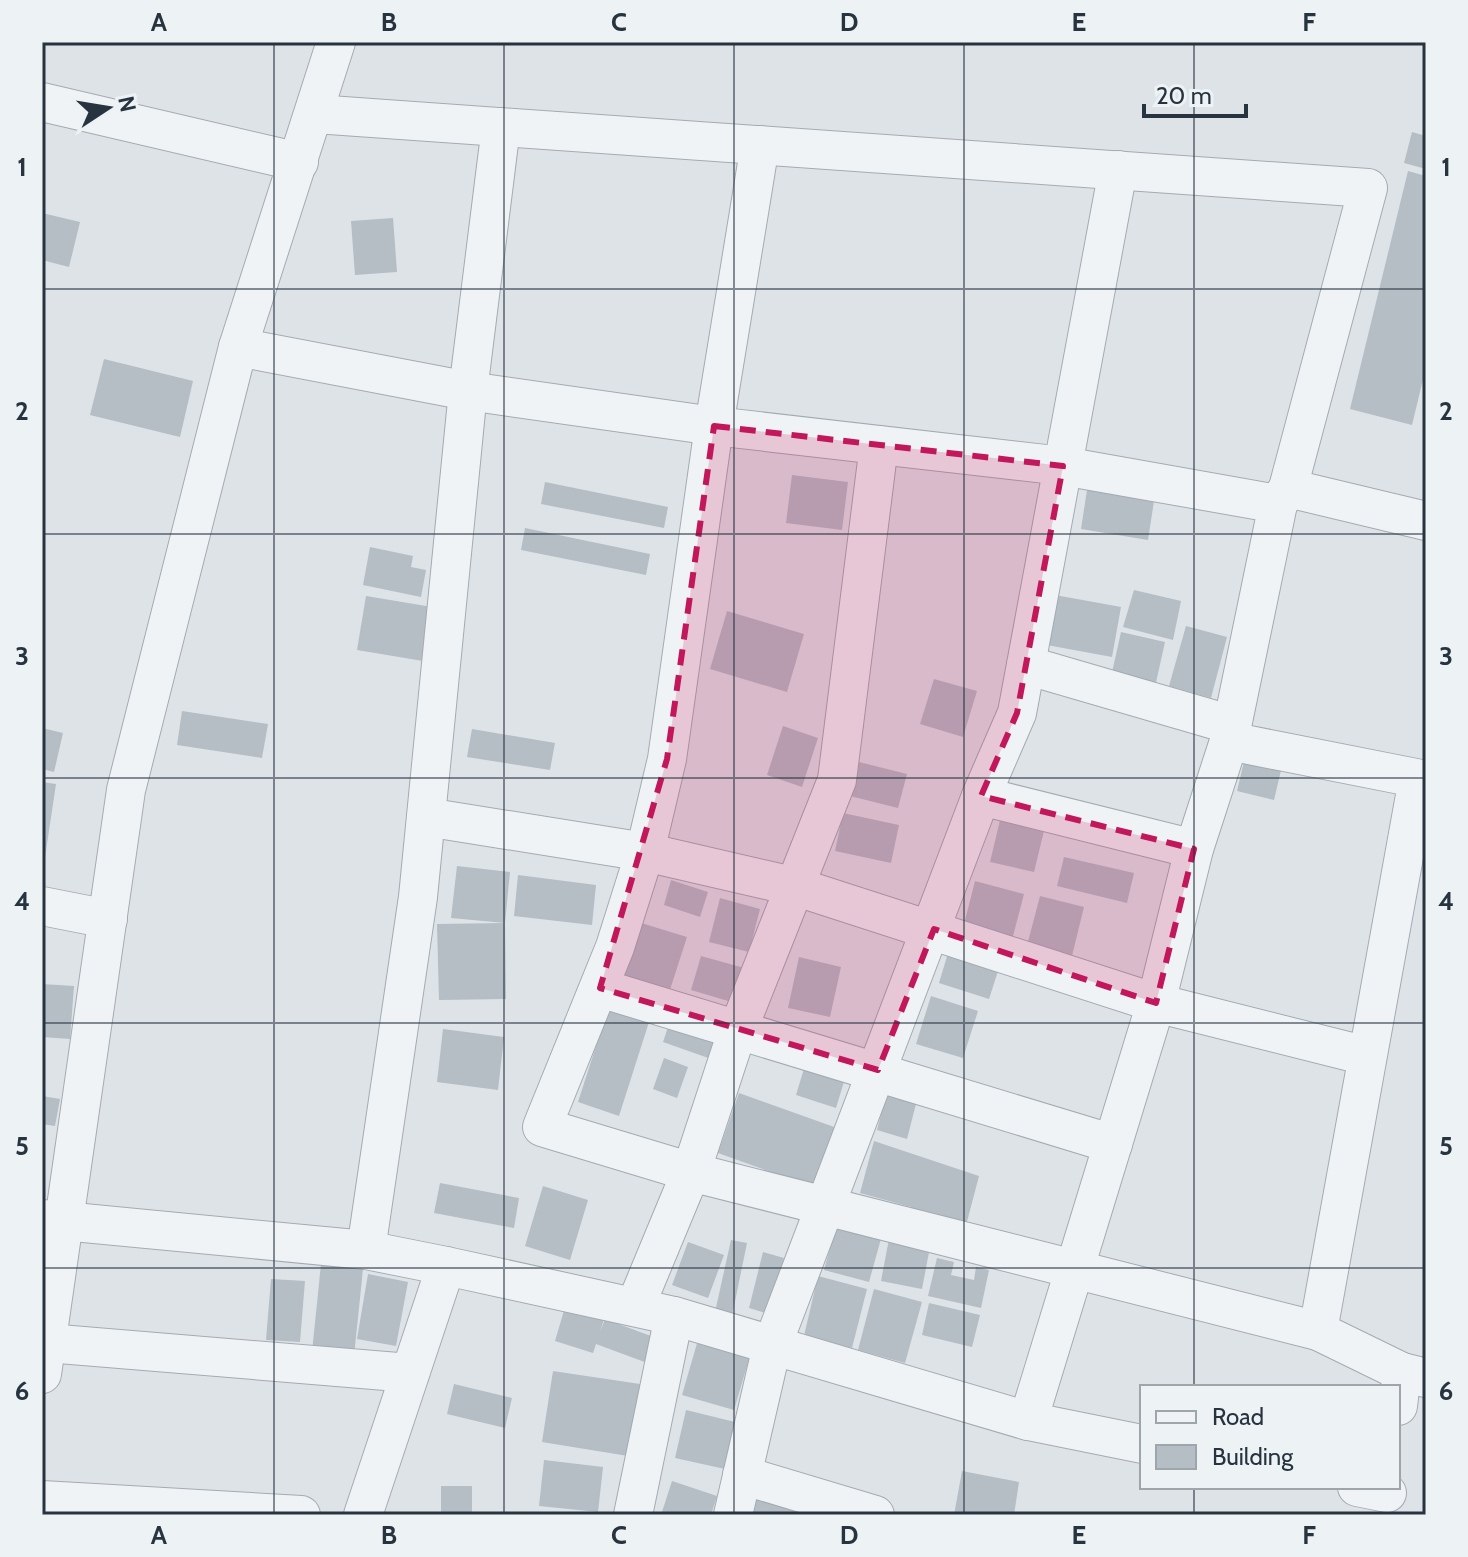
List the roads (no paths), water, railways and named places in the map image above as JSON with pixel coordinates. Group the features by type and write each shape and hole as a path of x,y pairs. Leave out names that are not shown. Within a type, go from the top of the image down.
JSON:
{"street":[{"path":"336,42 238,347 126,790 108,919 54,1220 44,1358 410,1373"},
{"path":"42,102 299,162"},
{"path":"315,114 1368,188 1283,496 1230,733 1194,849 1156,1003 1077,1271 1028,1421"},
{"path":"366,1250 418,897 468,391 501,127"},
{"path":"760,145 714,426 667,759 645,852 600,988 542,1127 825,1208 1318,1331 1409,1385"},
{"path":"733,1515 772,1346 934,929 981,796 1017,713 1118,170"},
{"path":"238,347 468,391 714,426 1063,466 1283,496 1426,521"},
{"path":"635,1307 691,1172 737,1032 837,780 879,445"},
{"path":"1026,665 1230,733 1422,780 1367,1056 1318,1331"},
{"path":"981,796 1194,849"},
{"path":"426,817 645,852 797,887 1156,1003 1367,1056"},
{"path":"42,906 108,919"},
{"path":"600,988 737,1032 878,1070 1113,1144"},
{"path":"54,1220 366,1250 446,1266 674,1316 1028,1421 1140,1444"},
{"path":"363,1515 446,1266"},
{"path":"633,1515 674,1316"},
{"path":"742,1475 875,1515"},
{"path":"42,1500 301,1515"}]}
